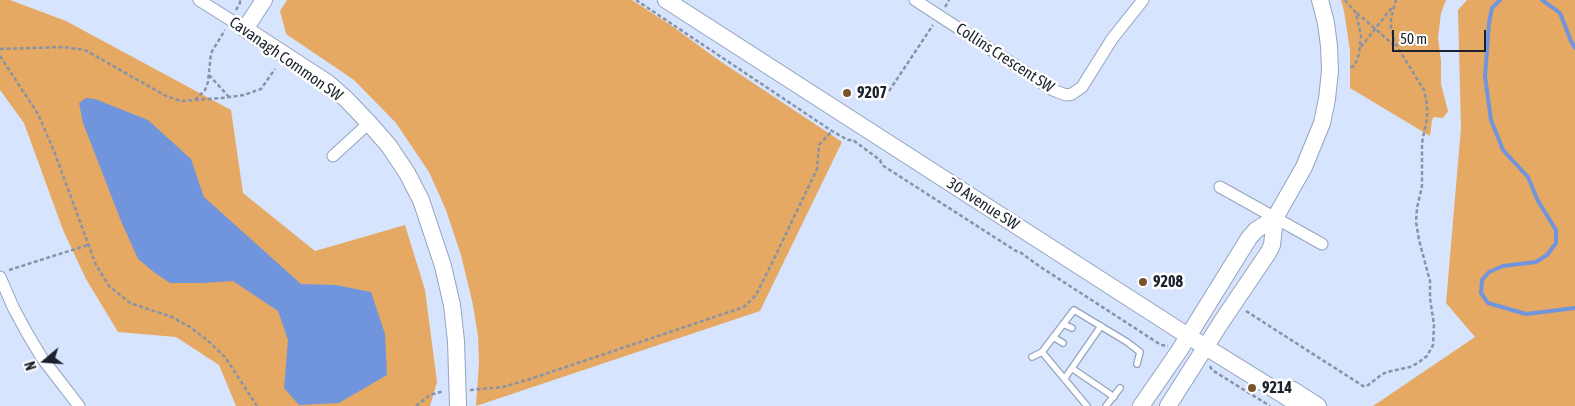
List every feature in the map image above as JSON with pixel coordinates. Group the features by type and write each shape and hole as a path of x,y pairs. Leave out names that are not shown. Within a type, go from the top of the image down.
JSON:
{"main road":[{"path":"245,29 264,0"},
{"name":"30 Avenue SW","path":"666,0 1191,332 1318,406"},
{"name":"30 Avenue SW","path":"685,0 1191,332"},
{"path":"1168,406 1268,253 1272,245 1275,218 1298,179 1322,123 1330,71 1326,23 1320,0"},
{"name":"Cavanagh Common SW","path":"245,29 328,83 369,123 389,146 407,173 421,200 433,232 452,305 456,341 458,406"},
{"path":"1141,406 1191,332 1248,238 1256,230 1275,218"},
{"name":"30 Avenue SW","path":"1209,342 1301,406"}],"street":[{"name":"Cavanagh Common SW","path":"199,0 245,29"},
{"name":"Collins Crescent SW","path":"915,0 1053,90 1066,95 1078,91 1086,83 1112,39 1143,0"},
{"path":"333,156 369,123"},
{"path":"1220,186 1322,244"},
{"path":"4,274 12,307 32,342 42,358 80,406"}],"lane":[{"path":"1032,356 1042,352 1074,310 1140,352 1137,364"},
{"path":"1063,324 1072,328"},
{"path":"1066,378 1089,339 1101,326"},
{"path":"1053,337 1062,343"},
{"path":"1042,352 1066,378 1087,406"},
{"path":"1073,369 1114,398"},
{"path":"1106,406 1120,388"}],"path":[{"path":"636,0 832,131 848,140 853,140 880,160 882,165 1020,252 1161,345 1164,344"},
{"path":"944,8 949,0"},
{"path":"1345,0 1356,13 1398,48"},
{"path":"1360,48 1396,0"},
{"path":"1243,309 1363,386 1367,386 1388,372 1410,367 1427,356 1433,345 1434,325 1430,298 1430,281 1416,222 1422,186 1422,143 1427,118 1427,104 1424,90 1398,48 1392,28 1394,4"},
{"path":"1349,69 1355,64 1360,48 1361,28 1356,13"},
{"path":"889,91 934,24"},
{"path":"195,100 205,90 209,75 211,53 224,31"},
{"path":"0,50 63,47 85,50 166,96 181,101 244,95 261,89 275,69"},
{"path":"0,56 46,130 88,245 103,278 124,299 140,307 172,317 195,331 225,357 257,406"},
{"path":"209,75 230,97"},
{"path":"464,390 502,387 530,379 744,307 756,295 817,169 819,145 832,131"},
{"path":"4,274 88,245"},
{"path":"1210,365 1212,370 1270,406"},
{"path":"416,406 436,392 450,390"}],"shaded area":[{"path":"0,0 10,0 66,21 231,110 243,193 315,251 405,225 425,290 437,382 430,406 236,406 219,365 176,337 118,332 86,279 63,230 24,123 0,90"},
{"path":"287,0 632,0 842,142 760,311 476,406 479,362 478,336 473,305 461,255 446,210 429,172 396,123 354,80 286,34 280,11"},
{"path":"1341,0 1446,0 1441,13 1438,38 1441,84 1448,111 1443,118 1434,117 1430,136 1350,88 1350,51"},
{"path":"1467,0 1575,0 1575,406 1373,406 1475,337 1446,303 1461,128 1458,10"}],"water":[{"path":"86,98 95,99 148,120 191,159 204,197 301,284 336,285 371,292 385,334 387,375 339,403 299,405 284,388 288,340 278,311 233,281 170,283 138,259 121,221 83,123 79,103"}],"waterway":[{"path":"1500,0 1492,8 1489,23 1485,76 1491,120 1503,150 1528,177 1538,201 1556,230 1556,243 1547,255 1536,262 1503,266 1489,272 1482,280 1481,293 1488,303 1526,314 1575,308"},
{"path":"1542,0 1560,13 1575,48"}],"place":[{"name":"9207","path":"847,93"},
{"name":"9208","path":"1143,282"},
{"name":"9214","path":"1252,388"}]}
